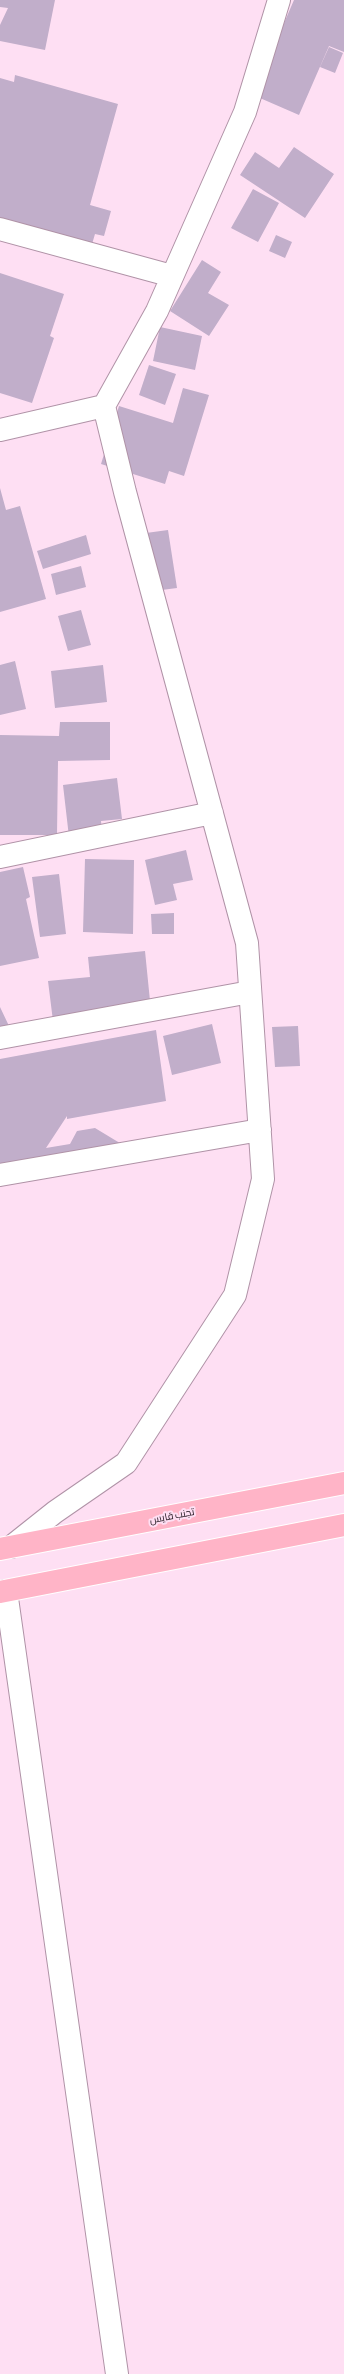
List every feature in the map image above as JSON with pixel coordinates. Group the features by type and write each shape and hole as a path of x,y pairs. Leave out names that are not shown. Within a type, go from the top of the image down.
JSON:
{"highway":[{"name":"تجنب قايس","path":"6,1548 344,1483"},
{"path":"3,1591 344,1525"}],"street":[{"path":"6,1548 126,1463 235,1295 263,1179 247,943 104,406 157,311 245,112 279,0"},
{"path":"0,229 172,276"},
{"path":"0,430 104,406"},
{"path":"0,857 212,813"},
{"path":"0,1038 250,992"},
{"path":"0,1175 260,1130"},
{"path":"3,1591 117,2374"}],"building":[{"path":"0,0 55,0 45,50 0,41 0,25 8,8 0,7"},
{"path":"294,0 344,0 344,52 329,46 299,115 253,95"},
{"path":"329,47 343,53 335,73 320,67"},
{"path":"15,75 118,104 90,205 111,211 104,236 95,234 90,251 0,226 0,78 14,82"},
{"path":"294,147 334,174 305,218 240,175 255,152 279,168"},
{"path":"253,189 279,203 258,242 231,228"},
{"path":"276,235 292,242 285,258 269,251"},
{"path":"202,260 221,272 208,293 229,305 209,336 170,311"},
{"path":"0,273 64,294 50,336 54,338 32,403 0,393"},
{"path":"160,327 202,336 195,370 153,361"},
{"path":"149,365 176,374 165,405 139,395"},
{"path":"183,388 209,395 184,476 169,471 165,484 101,464 119,406 173,423"},
{"path":"0,488 6,510 20,506 46,599 0,612"},
{"path":"168,530 177,588 154,591 146,533"},
{"path":"86,535 91,554 43,569 37,551"},
{"path":"81,566 86,587 56,595 51,574"},
{"path":"81,610 91,645 68,651 58,616"},
{"path":"15,661 26,709 0,715 0,665"},
{"path":"103,665 107,702 55,708 51,671"},
{"path":"60,722 110,722 110,760 58,761 57,835 0,835 0,735 59,736"},
{"path":"117,778 122,819 101,821 102,832 69,837 63,785"},
{"path":"186,850 193,880 173,884 177,900 155,905 145,860"},
{"path":"85,859 134,860 133,934 83,932"},
{"path":"23,867 30,897 26,899 39,958 0,966 0,872"},
{"path":"59,874 66,934 40,937 32,877"},
{"path":"174,913 174,934 152,934 151,914"},
{"path":"145,951 151,1011 53,1021 48,981 90,977 88,957"},
{"path":"0,1007 9,1026 0,1031"},
{"path":"212,1024 221,1063 172,1075 163,1036"},
{"path":"298,1026 300,1066 275,1067 272,1027"},
{"path":"156,1030 166,1101 67,1119 67,1116 46,1148 70,1144 77,1131 95,1128 133,1151 0,1176 0,1059"}]}
